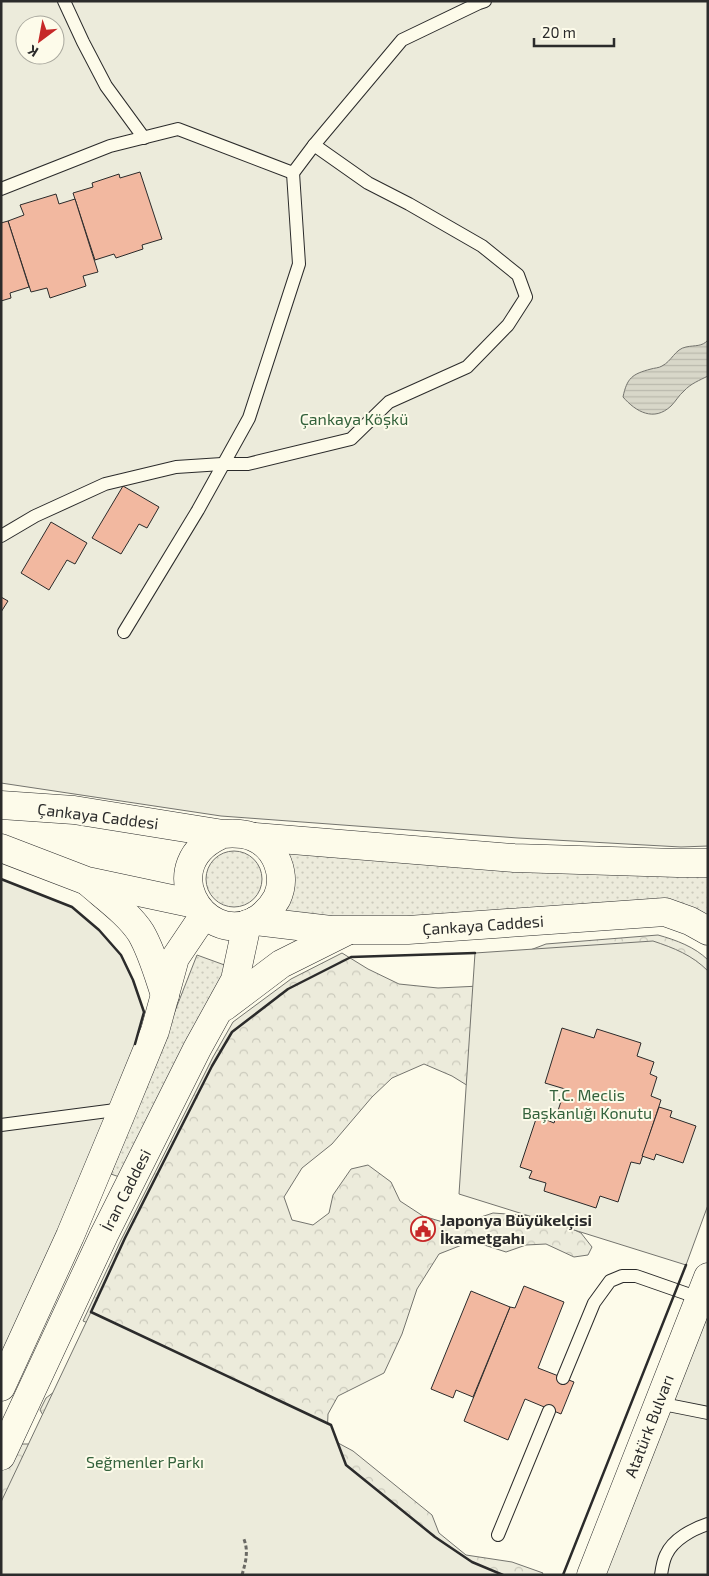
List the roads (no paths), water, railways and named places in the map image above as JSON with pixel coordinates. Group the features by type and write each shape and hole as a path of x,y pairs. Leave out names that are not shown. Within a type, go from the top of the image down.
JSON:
{"main road":[{"name":"Çankaya Caddesi","path":"1,805 74,810 223,834 239,833 254,837 335,845 514,858 677,864 708,863"},
{"path":"200,909 189,890 188,876 191,862 198,849 210,840 223,834"},
{"path":"250,923 262,917 273,906 280,892 281,875 277,860 268,847 254,837"},
{"name":"Çankaya Caddesi","path":"1,848 87,881 200,909 217,923 231,926 250,923 331,930 408,930 665,912 690,921 708,931"},
{"path":"87,881 116,906 140,933 153,960 165,995"},
{"name":"İran Caddesi","path":"1,1387 73,1230 155,1031 175,958 200,909"},
{"name":"İran Caddesi","path":"1,1456 104,1235 235,980 250,923"},
{"path":"219,1011 281,964 348,930"},
{"name":"Atatürk Bulvarı","path":"591,1575 704,1287"}],"lane":[{"path":"64,1 106,86 144,138"},
{"path":"124,632 198,510 249,418 299,264 293,173 314,145 402,40 485,1"},
{"path":"1,189 110,146 178,129 293,173"},
{"path":"1,536 35,516 105,484 176,467 248,464 351,438 389,402 468,367 508,326 526,297 518,275 482,246 368,183 314,145"},
{"path":"1,1125 123,1109"},
{"path":"563,1378 594,1303 610,1281 622,1276 636,1276 704,1287"},
{"path":"658,1403 708,1413"},
{"path":"498,1535 549,1411"},
{"path":"661,1575 666,1554 676,1542 690,1531 708,1524"}],"place":[{"name":"Japonya Büyükelçisi İkametgahı","path":"423,1229"}],"park label":[{"name":"Çankaya Köşkü","path":"354,419"},
{"name":"T.C. Meclis Başkanlığı Konutu","path":"587,1104"},
{"name":"Seğmenler Parkı","path":"145,1462"}]}
